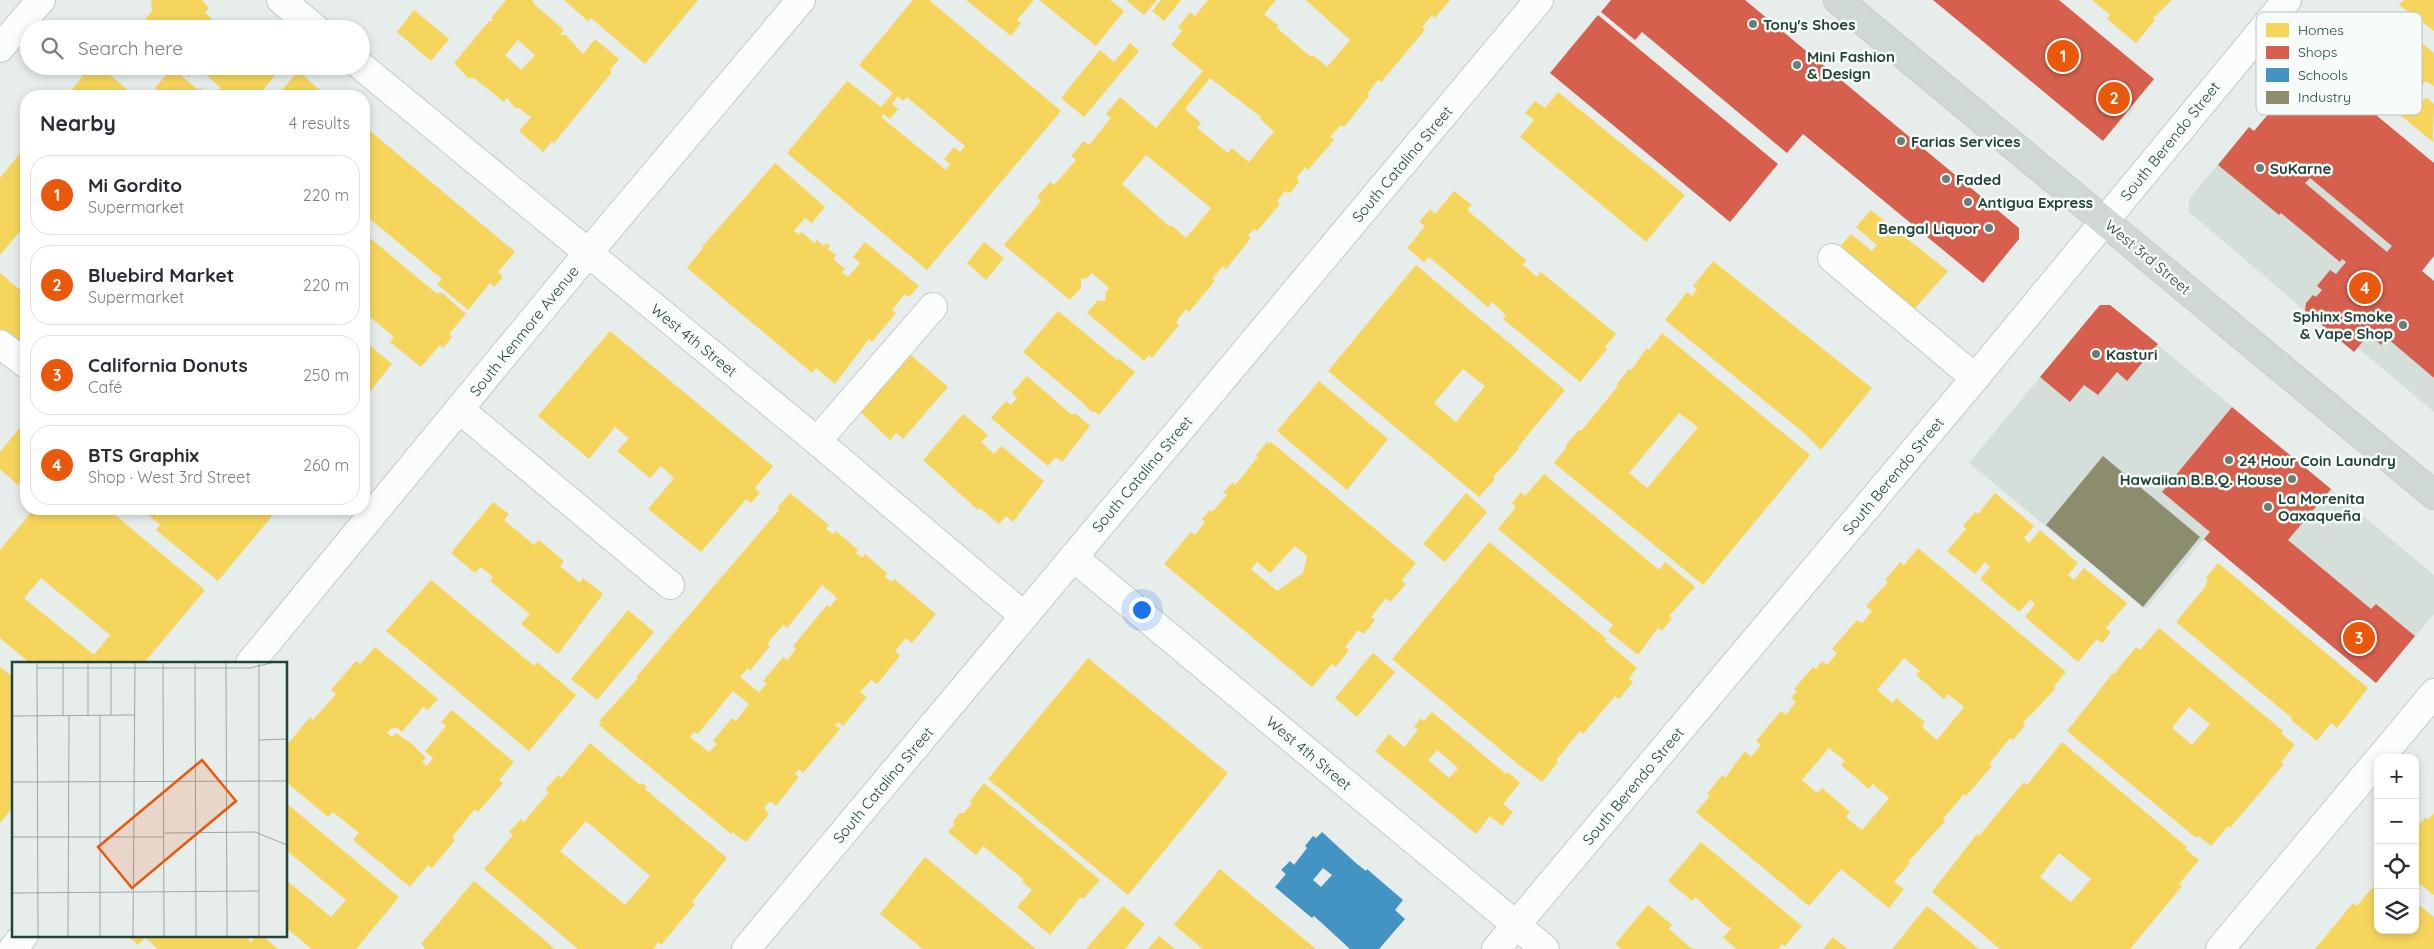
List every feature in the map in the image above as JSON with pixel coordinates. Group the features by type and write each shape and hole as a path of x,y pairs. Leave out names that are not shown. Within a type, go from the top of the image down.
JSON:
{"main road":[{"name":"West 3rd Street","path":"1838,0 2434,495"}],"street":[{"path":"24,20 41,0"},
{"path":"281,0 305,20"},
{"name":"South Kenmore Avenue","path":"251,662 588,253 801,0"},
{"name":"South Catalina Street","path":"746,949 1539,0"},
{"name":"South Berendo Street","path":"2277,12 2287,0"},
{"path":"0,48 20,25"},
{"name":"South Berendo Street","path":"1496,949 1975,378 2256,37"},
{"name":"West 4th Street","path":"370,73 817,441 1024,616"},
{"path":"1832,258 1975,378"},
{"path":"817,441 933,307"},
{"path":"0,344 20,359"},
{"path":"459,409 670,585"},
{"name":"West 4th Street","path":"1073,557 1545,949"},
{"path":"2383,754 2434,692"},
{"path":"2220,949 2374,765"},
{"path":"13,949 23,936"}],"shaded area":[{"path":"2249,127 2434,281 2434,412 2358,348 2354,352 2189,212 2189,200 2193,194"},
{"path":"2100,305 2110,305 2434,575 2434,614 2376,683 2204,539 2146,609 1969,463"}],"building: Homes":[{"path":"151,0 202,0 209,8 205,13 213,20 145,20 152,11"},
{"path":"506,0 532,0 535,5 564,30 560,35 566,35 583,54 595,39 619,59 610,70 612,72 554,143 552,141 543,152 519,131 531,117 519,108 515,108 507,98 504,102 474,78 468,78 454,63 489,21 493,20 491,18","holes":["518,40 535,55 521,70 505,55"]},
{"path":"564,0 698,0 645,64 591,18 588,21"},
{"path":"913,0 929,0 1061,111 927,270 787,153 847,81 881,107 893,93 859,65","holes":["898,96 903,101 907,97 965,146 960,152 954,147 944,159 950,164 946,170 881,117 884,114 890,119 898,109 892,104"]},
{"path":"966,0 1034,0 1017,20 1021,23 1011,36"},
{"path":"1039,0 1110,0 1124,11 1096,46"},
{"path":"1126,0 1157,0 1144,15"},
{"path":"1161,0 1181,0 1164,21 1152,11"},
{"path":"1208,0 1276,0 1264,14 1279,26 1277,28 1311,57 1313,55 1327,67 1350,40 1306,0 1450,0 1435,18 1432,15 1422,27 1425,30 1381,82 1378,80 1367,94 1369,96 1344,127 1341,125 1330,137 1334,140 1308,170 1305,167 1297,177 1299,182 1290,193 1285,191 1277,201 1280,204 1257,231 1254,229 1248,235 1251,238 1226,269 1223,266 1212,279 1215,281 1189,312 1186,309 1176,322 1179,325 1152,358 1149,355 1144,361 1087,313 1097,301 1106,300 1105,293 1109,288 1092,273 1087,278 1081,279 1081,288 1070,300 1004,245 1041,201 1037,197 1050,182 1054,185 1076,160 1071,156 1084,141 1089,145 1111,118 1106,114 1120,97 1156,128 1203,71 1171,45 1182,31 1178,27 1190,12 1195,16","holes":["1210,78 1261,117 1260,119 1274,131 1249,162 1232,148 1228,153 1197,128 1201,123 1185,109","1146,155 1211,208 1186,238 1171,225 1170,227 1122,184"]},
{"path":"2092,0 2172,0 2153,18 2155,20 2136,43 2107,19 2110,15"},
{"path":"2404,0 2434,0 2434,31 2422,22 2422,12 2408,12 2399,5"},
{"path":"414,10 449,39 431,61 397,32"},
{"path":"1130,43 1139,51 1084,117 1061,98 1100,50 1114,62"},
{"path":"2422,43 2434,53 2434,86 2426,81 2422,86"},
{"path":"84,75 110,75 128,90 72,90"},
{"path":"166,75 180,75 198,90 158,90 155,88"},
{"path":"275,75 263,90 219,90 221,88 207,76"},
{"path":"295,75 303,75 320,90 282,90"},
{"path":"1558,92 1685,195 1646,242 1520,137 1534,120 1525,113 1535,101 1545,108"},
{"path":"2426,97 2434,104 2433,142 2400,115 2422,115 2422,100"},
{"path":"370,131 515,252 498,272 503,277 494,287 490,283 468,310 437,284 442,279 370,219"},
{"path":"20,153 20,231 0,255 0,178"},
{"path":"775,163 825,207 812,223 805,218 794,231 799,235 802,232 814,243 817,240 824,246 826,243 830,246 828,249 836,255 833,259 845,269 842,272 848,277 860,263 853,257 865,242 919,286 909,297 905,294 892,310 896,313 872,342 869,339 835,384 816,368 812,373 687,268 702,247"},
{"path":"1454,191 1472,205 1467,210 1526,260 1523,265 1537,277 1541,272 1616,334 1605,347 1607,349 1580,382 1503,319 1506,315 1492,302 1488,307 1429,257 1424,262 1407,248 1425,226 1419,222 1430,209 1435,214"},
{"path":"1871,210 1948,271 1910,314 1836,251 1851,234 1872,251 1877,245 1856,227"},
{"path":"370,238 436,293 442,293 466,314 449,334 452,337 443,348 440,345 421,367 390,342 394,337 370,317"},
{"path":"984,242 1004,258 986,280 967,263"},
{"path":"1713,261 1872,388 1821,450 1804,433 1665,320 1687,292 1692,296 1697,289 1693,286"},
{"path":"1416,265 1565,390 1518,447 1519,449 1493,477 1495,479 1479,497 1328,371","holes":["1463,369 1485,386 1456,422 1434,403"]},
{"path":"0,273 20,290 20,353 0,337"},
{"path":"1058,311 1117,360 1119,359 1135,372 1099,415 1094,411 1092,413 1082,402 1023,352"},
{"path":"610,331 773,466 755,488 760,493 751,503 746,499 701,552 648,509 674,478 661,466 650,478 617,451 629,438 615,427 589,459 538,416"},
{"path":"1662,333 1810,455 1703,585 1554,463 1567,447 1565,446 1579,430 1581,431 1618,386 1616,385 1629,369 1631,370 1647,348 1649,350","holes":["1679,413 1698,427 1647,488 1629,473"]},
{"path":"370,346 392,364 370,392"},
{"path":"906,351 948,387 903,439 896,433 890,440 856,408"},
{"path":"1027,376 1072,415 1075,413 1090,426 1062,462 1056,457 1048,466 991,418 1006,401 1011,405 1017,398 1012,393"},
{"path":"1319,381 1388,439 1347,490 1277,431"},
{"path":"963,414 988,435 981,442 994,454 1001,446 1044,481 1013,522 1006,516 999,524 980,508 978,510 923,460"},
{"path":"20,427 20,482 18,485 0,469 0,452"},
{"path":"1267,442 1270,444 1271,442 1416,563 1401,581 1406,584 1390,602 1386,598 1371,617 1375,620 1364,634 1358,630 1345,647 1349,650 1336,667 1332,664 1312,687 1164,564 1191,532 1195,535 1205,522 1202,519 1210,510 1212,512 1227,495 1223,493 1233,482 1235,485 1258,457 1256,455","holes":["1295,546 1307,556 1303,573 1277,591 1251,569 1257,562 1270,573"]},
{"path":"1544,474 1659,570 1665,562 1695,587 1669,616 1672,618 1662,631 1658,628 1638,655 1608,631 1613,625 1498,529 1516,507 1512,503 1521,492 1525,496"},
{"path":"790,493 829,525 826,529 833,534 836,531 858,550 856,553 862,558 865,554 887,573 885,577 892,582 894,579 936,614 912,643 906,638 895,651 900,656 877,684 871,680 860,692 867,697 843,726 838,722 835,725 840,729 803,773 799,769 795,774 799,777 776,806 770,801 764,808 769,814 746,842 732,832 731,834 599,725 601,723 599,721 638,678 636,677 779,510 777,508","holes":["822,585 837,598 830,607 827,605 793,646 796,649 787,660 783,657 763,681 767,683 759,692 740,677 748,668 750,671 770,646 767,644 783,625 787,628","733,691 749,704 736,721 732,718 713,741 717,744 709,752 690,737 694,732 698,734"]},
{"path":"1466,493 1487,512 1445,562 1423,544"},
{"path":"1995,493 2034,526 2024,538 2029,543 2040,530 2078,563 2068,575 2074,580 2084,568 2127,603 2106,628 2111,632 2102,643 2097,639 2078,662 2025,617 2035,604 2030,600 2019,612 1980,579 1990,567 1985,562 1975,574 1947,551 1966,529 1963,526 1975,512 1978,514"},
{"path":"493,502 509,514 504,520 534,545 539,540 564,561 560,566 580,583 583,578 603,594 558,654 521,624 530,614 490,581 493,577 481,567 475,573 451,553"},
{"path":"29,515 115,515 205,590 145,662 29,662 0,638 0,550","holes":["41,578 110,635 94,655 24,598"]},
{"path":"148,515 273,515 218,581 156,530 160,525"},
{"path":"1489,542 1607,639 1605,641 1637,668 1629,678 1633,682 1619,699 1615,696 1583,734 1580,731 1556,760 1558,762 1542,782 1392,659"},
{"path":"1918,548 2066,672 2054,686 2056,688 2023,723 2025,725 2013,740 2010,738 1989,764 1992,766 1966,796 1964,794 1943,819 1945,821 1908,862 1910,863 1894,882 1904,889 1889,908 1841,869 1809,906 1696,812 1710,796 1707,794 1722,775 1725,778 1745,751 1751,757 1761,745 1756,741 1781,711 1786,715 1796,702 1791,698 1797,691 1794,689 1813,667 1816,669 1822,661 1827,665 1837,653 1832,649 1857,620 1862,623 1872,611 1866,606 1888,582 1885,580 1900,562 1904,565","holes":["1904,658 1920,671 1916,675 1944,699 1948,694 1964,707 1937,740 1922,727 1925,722 1896,698 1893,703 1877,690","1829,748 1845,761 1841,765 1869,789 1873,784 1889,798 1862,830 1846,817 1850,812 1822,788 1817,793 1802,780"]},
{"path":"2218,563 2368,688 2337,728 2331,723 2317,741 2176,622 2206,586 2208,580 2206,578"},
{"path":"431,580 534,666 537,662 576,695 529,751 386,631"},
{"path":"628,610 654,632 597,700 571,679"},
{"path":"2159,628 2283,731 2281,733 2295,745 2281,762 2284,764 2230,828 2228,826 2211,846 2198,836 2196,838 2067,731 2136,647 2140,650","holes":["2189,707 2210,724 2192,745 2172,728"]},
{"path":"375,647 438,699 428,710 423,707 402,732 396,727 387,733 392,737 396,733 412,744 426,758 422,762 427,766 433,758 425,751 446,726 441,722 452,710 514,762 499,780 503,783 478,812 475,809 452,837 455,840 432,868 428,865 410,887 353,840 359,833 333,812 328,817 288,784 288,744 310,717 313,720 336,694 331,690 356,661 360,664"},
{"path":"1373,653 1395,672 1357,717 1335,698"},
{"path":"1088,658 1228,773 1128,895 988,779"},
{"path":"0,667 12,676 12,808 0,823"},
{"path":"1432,712 1506,774 1508,772 1520,783 1503,804 1513,812 1502,826 1490,816 1476,834 1375,751 1389,734 1404,747 1418,730 1414,727 1421,718 1424,721","holes":["1437,750 1458,768 1449,778 1428,760"]},
{"path":"2062,742 2187,847 2185,849 2199,860 2179,884 2182,886 2130,949 2000,949 1932,892 1977,834 1979,836 2024,782 2027,785","holes":["2059,853 2091,879 2071,902 2040,877"]},
{"path":"590,743 640,785 642,783 647,787 645,789 727,858 692,902 695,904 661,945 658,942 653,949 578,949 484,869 513,835 509,832 521,819 524,822 549,792 545,790 558,775 561,778","holes":["586,821 650,876 625,905 560,851"]},
{"path":"984,783 1100,880 1083,899 1081,897 1050,935 1017,907 1032,890 1022,882 1024,880 983,846 976,855 948,832 954,825 953,821 960,813 964,813 972,803 970,801"},
{"path":"288,805 399,897 356,949 312,949 288,930 288,882 331,917 346,900 288,852"},
{"path":"2434,813 2434,895 2419,883 2419,825 2426,817 2428,820"},
{"path":"1701,842 1802,926 1785,946 1782,944 1778,949 1737,949 1723,938 1731,928 1725,925 1695,897 1692,901 1668,881"},
{"path":"925,857 1036,949 923,949 880,914"},
{"path":"1220,869 1316,949 1203,949 1174,925"},
{"path":"474,881 555,949 423,949 425,947 421,944"},
{"path":"2374,886 2374,934 2419,934 2419,905 2434,917 2434,949 2315,949 2353,903 2357,906"},
{"path":"1648,905 1672,925 1669,929 1691,948 1697,949 1622,949 1615,944"},
{"path":"1123,906 1145,924 1125,949 1086,949"},
{"path":"1927,906 1979,949 1892,949"},
{"path":"127,936 250,936 248,939 251,942 255,936 263,936 278,949 158,949 145,938 138,945"},
{"path":"1159,936 1175,949 1148,949"},
{"path":"1833,937 1848,949 1823,949"}],"building: Shops":[{"path":"1611,0 1745,0 2019,228 2019,239 1983,283 1803,134 1787,153 1642,32 1635,40 1601,12"},
{"path":"1933,0 2059,0 2154,79 2103,141"},
{"path":"1598,15 1778,164 1730,222 1550,73"},
{"path":"2267,115 2376,115 2434,163 2434,256 2422,271 2434,281 2434,378 2387,338 2381,345 2369,334 2354,352 2305,311 2306,303 2313,295 2316,297 2322,290 2317,286 2330,270 2336,274 2346,262 2342,259 2340,262 2281,213 2279,215 2218,165 2249,127 2254,131","holes":["2310,178 2392,246 2387,252 2305,183"]},
{"name":"Kasturi","path":"2100,305 2110,305 2158,344 2127,381 2117,372 2098,395 2084,385 2070,402 2040,377"},
{"path":"2232,407 2331,489 2288,540 2371,609 2376,604 2415,636 2376,683 2204,539 2210,532 2162,492"}],"building: Schools":[{"path":"1322,832 1357,864 1366,871 1367,869 1403,900 1395,910 1405,919 1379,949 1350,949 1314,916 1312,918 1275,887 1286,874 1281,870 1290,861 1294,865 1307,848 1305,846 1313,836 1316,838","holes":["1323,868 1332,875 1321,887 1313,880"]}],"building: Industry":[{"path":"2103,456 2200,537 2143,607 2046,525"}],"place":[{"name":"Tony's Shoes","path":"1753,24"},
{"name":"Mi Gordito","path":"2063,56"},
{"name":"Mini Fashion & Design","path":"1797,65"},
{"name":"Bluebird Market","path":"2114,98"},
{"name":"Farias Services","path":"1901,141"},
{"name":"SuKarne","path":"2260,168"},
{"name":"Faded","path":"1946,179"},
{"name":"Antigua Express","path":"1968,202"},
{"name":"Bengal Liquor","path":"1989,228"},
{"name":"BTS Graphix","path":"2365,288"},
{"name":"Sphinx Smoke & Vape Shop","path":"2403,325"},
{"name":"Kasturi","path":"2096,354"},
{"name":"24 Hour Coin Laundry","path":"2229,460"},
{"name":"Hawaiian B.B.Q. House","path":"2292,479"},
{"name":"La Morenita Oaxaqueña","path":"2268,507"},
{"name":"California Donuts","path":"2359,638"}]}
